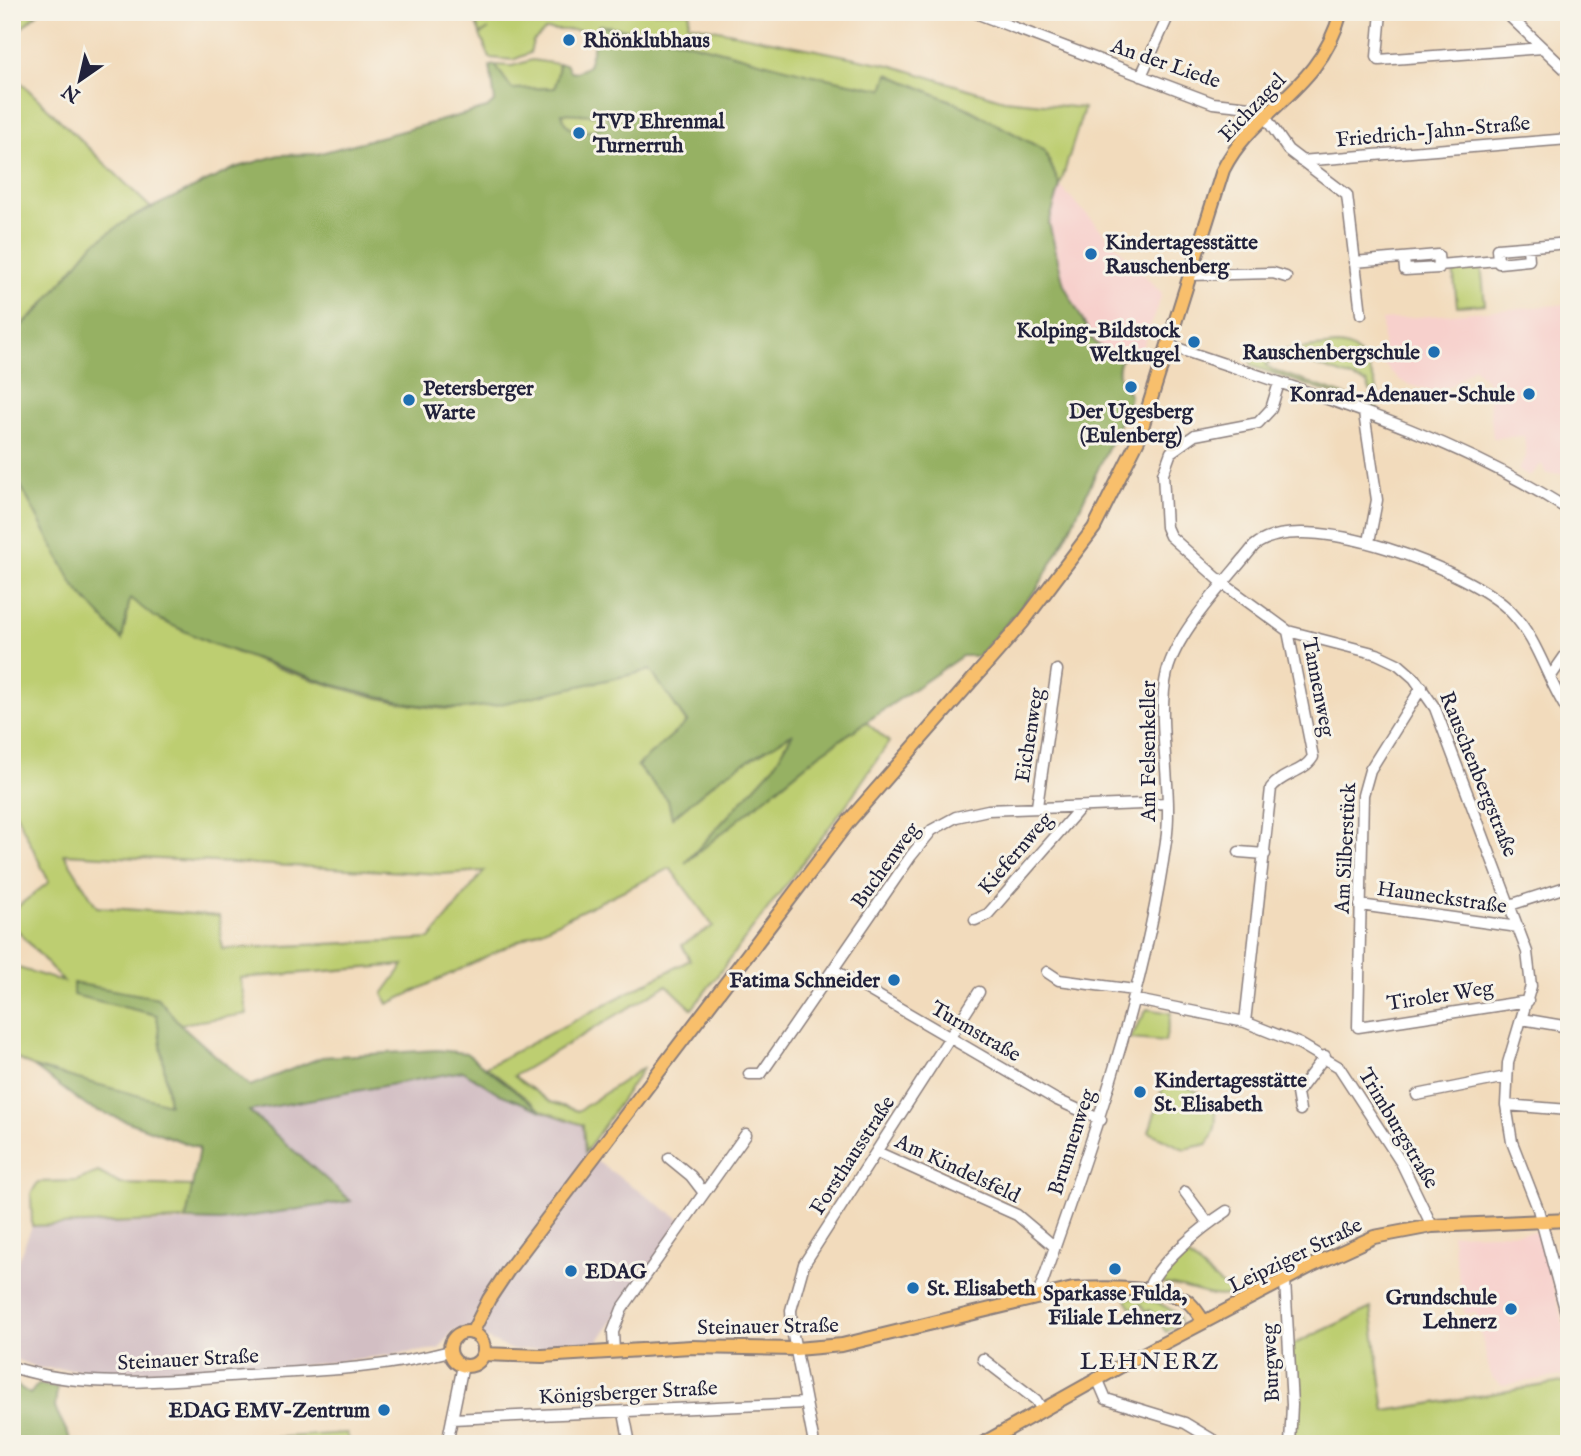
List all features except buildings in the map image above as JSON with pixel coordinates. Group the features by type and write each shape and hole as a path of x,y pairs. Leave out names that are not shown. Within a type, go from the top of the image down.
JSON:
{"main road":[{"name":"Eichzagel","path":"472,1333 489,1299 509,1269 757,938 884,779 1023,622 1078,553 1094,528 1138,440 1223,170 1241,143 1298,89 1319,63 1341,12"},
{"name":"Leipziger Straße","path":"985,1443 1041,1408 1097,1378 1374,1237 1432,1226 1569,1220"},
{"name":"Steinauer Straße","path":"483,1354 544,1356 691,1347 796,1349 859,1342 1038,1296 1092,1288 1147,1292 1185,1300 1203,1322"},
{"path":"472,1333 481,1339 483,1354 473,1364 463,1365 454,1360 450,1352 456,1336 472,1333"}],"street":[{"name":"An der Liede","path":"973,12 1213,103 1259,108 1267,117"},
{"path":"1141,76 1170,12"},
{"path":"1381,12 1379,60 1543,48"},
{"path":"1505,12 1568,72 1569,86"},
{"name":"Friedrich-Jahn-Straße","path":"1267,117 1282,144 1347,195 1361,314"},
{"name":"Friedrich-Jahn-Straße","path":"1301,161 1569,139"},
{"path":"1354,262 1438,255 1438,265 1498,260 1497,249 1569,243"},
{"path":"1189,275 1273,273 1286,277"},
{"path":"1168,345 1364,413 1463,452 1569,510"},
{"name":"Rauschenbergstraße","path":"1279,383 1271,409 1263,419 1252,425 1190,437 1175,448 1164,465 1165,518 1170,536 1225,584 1288,631 1377,654 1398,664 1422,687 1435,708 1510,905 1528,963 1531,986 1506,1077 1506,1105 1512,1142 1540,1222 1569,1324"},
{"path":"1364,413 1377,500 1369,542"},
{"name":"Am Felsenkeller","path":"1133,995 1155,908 1167,839 1164,703 1167,672 1187,632 1254,546 1267,538 1312,534 1369,542 1394,550 1490,592 1512,613 1536,645 1569,713"},
{"name":"Tannenweg","path":"1245,1022 1271,788 1276,780 1307,765 1313,757 1288,631"},
{"path":"1551,676 1569,650"},
{"name":"Eichenweg","path":"1037,806 1057,670"},
{"name":"Am Silberstück","path":"1358,1027 1366,782 1370,770 1422,687"},
{"name":"Buchenweg","path":"749,1074 761,1074 911,856 932,830 956,817 975,813 1037,806 1168,803"},
{"name":"Kiefernweg","path":"975,920 988,914 1081,807"},
{"path":"1239,852 1265,854"},
{"path":"1510,905 1569,886"},
{"name":"Hauneckstraße","path":"1360,905 1518,927"},
{"name":"Turmstraße","path":"834,970 1055,1099 1101,1120"},
{"name":"Trimburgstraße","path":"1047,972 1059,980 1245,1022 1325,1056 1348,1076 1402,1164 1432,1226"},
{"name":"Forsthausstraße","path":"814,1444 805,1404 791,1310 804,1264 979,992"},
{"name":"Brunnenweg","path":"1038,1296 1101,1120 1133,995"},
{"name":"Tiroler Weg","path":"1358,1027 1528,1001"},
{"path":"1522,1019 1569,1027"},
{"path":"1300,1110 1297,1093 1325,1056"},
{"path":"1417,1094 1506,1077"},
{"path":"1506,1105 1569,1110"},
{"path":"614,1352 613,1332 622,1309 746,1134"},
{"name":"Am Kindelsfeld","path":"877,1152 1017,1215 1055,1247"},
{"path":"669,1158 691,1176 704,1193"},
{"path":"1185,1192 1209,1223"},
{"path":"1147,1292 1152,1280 1209,1223 1227,1211"},
{"name":"Burgweg","path":"1285,1280 1292,1405 1290,1444"},
{"name":"Steinauer Straße","path":"12,1367 64,1379 141,1381 386,1365 450,1352"},
{"path":"983,1359 1036,1400 1041,1408"},
{"path":"447,1444 463,1365"},
{"path":"1097,1378 1106,1399 1117,1405 1162,1414 1220,1444"},
{"name":"Königsberger Straße","path":"452,1419 805,1404"},
{"path":"624,1413 630,1444"}],"shaded area":[{"name":"Kindertagesstätte Rauschenberg","path":"1060,186 1162,294 1139,357 1103,350 1093,340 1064,285 1049,223"},
{"name":"Konrad-Adenauer-Schule","path":"1569,304 1569,473 1546,474 1542,464 1530,476 1518,470 1526,457 1524,436 1493,438 1488,388 1491,387 1474,367 1449,387 1429,391 1402,382 1384,365 1382,320"},
{"name":"EDAG","path":"463,1071 500,1094 584,1125 585,1153 681,1220 596,1345 512,1350 464,1329 453,1331 439,1349 284,1368 133,1372 38,1368 12,1358 12,1276 32,1226 221,1221 350,1200 248,1111"},
{"name":"Grundschule Lehnerz","path":"1539,1232 1569,1345 1569,1375 1502,1385 1491,1377 1476,1313 1465,1314 1451,1234"}],"green space":[{"path":"12,12 39,12 12,37"},
{"path":"472,12 690,12 688,24 890,65 1004,100 1084,108 1060,186 1044,150 965,107 889,74 884,90 813,75 671,38 599,25 596,30 546,30 533,41 530,53 513,60 490,58 480,35 489,29 480,34"},
{"path":"599,25 670,38 883,89 888,74 965,107 1044,150 1060,186 1049,223 1064,285 1093,340 1103,350 1125,354 1118,370 1130,395 1128,405 1067,535 1037,589 978,656 962,656 818,755 685,863 774,766 793,733 721,777 672,818 668,800 637,766 687,722 650,670 496,705 459,709 409,704 334,685 210,643 154,617 130,598 122,640 74,586 15,475 12,458 12,345 19,328 39,310 92,245 130,218 235,168 279,155 317,154 487,108 495,101 490,66 495,65 512,89 555,88 559,64 566,64 570,71 577,72 588,66","holes":["562,113 609,116 605,125 589,131 574,131 565,123"]},
{"path":"532,60 559,64 555,88 512,89 495,65 512,66"},
{"path":"12,74 151,208 130,218 19,328 12,345"},
{"path":"562,112 610,116 606,125 589,131 573,131 565,123"},
{"path":"1481,265 1485,304 1457,306 1453,267"},
{"path":"1336,345 1353,349 1359,354 1369,368 1378,393 1370,391 1367,383 1278,352 1278,359 1265,352"},
{"path":"1257,354 1270,362 1265,365 1273,370 1361,401 1370,396 1378,399 1379,406 1376,409 1252,366 1250,357"},
{"path":"12,458 15,475 74,586 122,639 130,598 196,635 288,672 382,699 458,709 651,670 687,723 637,766 668,800 672,818 721,777 794,731 774,766 690,858 818,755 866,722 889,742 846,805 692,1009 667,985 514,1076 550,1102 578,1111 644,1067 585,1153 583,1125 542,1111 486,1067 690,960 682,945 713,926 670,868 388,1004 383,994 404,965 240,978 247,1014 180,1024 157,998 74,995 157,1015 169,1105 36,1068 12,1056 12,966 64,982 12,924 12,911 49,882 12,805","holes":["64,854 443,874 484,871 430,939 222,949 219,916 97,907"]},
{"path":"73,983 158,998 180,1024 250,1086 322,1057 437,1050 466,1053 542,1111 500,1094 463,1071 249,1111 351,1201 221,1221 186,1220 199,1148 88,1107 34,1067 169,1104 157,1015 73,995"},
{"path":"1147,1009 1171,1013 1165,1042 1130,1039"},
{"path":"1164,1083 1190,1088 1208,1100 1216,1119 1208,1144 1184,1149 1149,1132"},
{"path":"98,1172 120,1184 193,1186 186,1220 32,1226 31,1194 38,1182 76,1181"},
{"path":"1185,1252 1232,1294 1207,1294 1162,1284 1159,1278"},
{"path":"1124,1296 1157,1302 1178,1314 1180,1323 1166,1332 1150,1310 1146,1312 1141,1304 1132,1309"},
{"path":"1371,1308 1385,1411 1569,1381 1569,1444 1293,1444 1292,1345"},
{"path":"12,1382 30,1394 38,1384 57,1388 55,1408 73,1444 12,1444"},
{"path":"347,1433 350,1444 133,1444 152,1439 217,1441"}],"place":[{"name":"Rhönklubhaus","path":"569,40"},
{"name":"TVP Ehrenmal Turnerruh","path":"579,133"},
{"name":"Kindertagesstätte Rauschenberg","path":"1091,254"},
{"name":"Kolping-Bildstock Weltkugel","path":"1194,342"},
{"name":"Rauschenbergschule","path":"1434,352"},
{"name":"Der Ugesberg (Eulenberg)","path":"1131,387"},
{"name":"Konrad-Adenauer-Schule","path":"1529,394"},
{"name":"Petersberger Warte","path":"409,400"},
{"name":"Fatima Schneider","path":"894,980"},
{"name":"Kindertagesstätte St. Elisabeth","path":"1140,1092"},
{"name":"Sparkasse Fulda, Filiale Lehnerz","path":"1115,1269"},
{"name":"EDAG","path":"571,1271"},
{"name":"St. Elisabeth","path":"913,1288"},
{"name":"Grundschule Lehnerz","path":"1511,1309"},
{"name":"EDAG EMV-Zentrum","path":"384,1410"}],"district":[{"name":"LEHNERZ","path":"1150,1361"}]}
